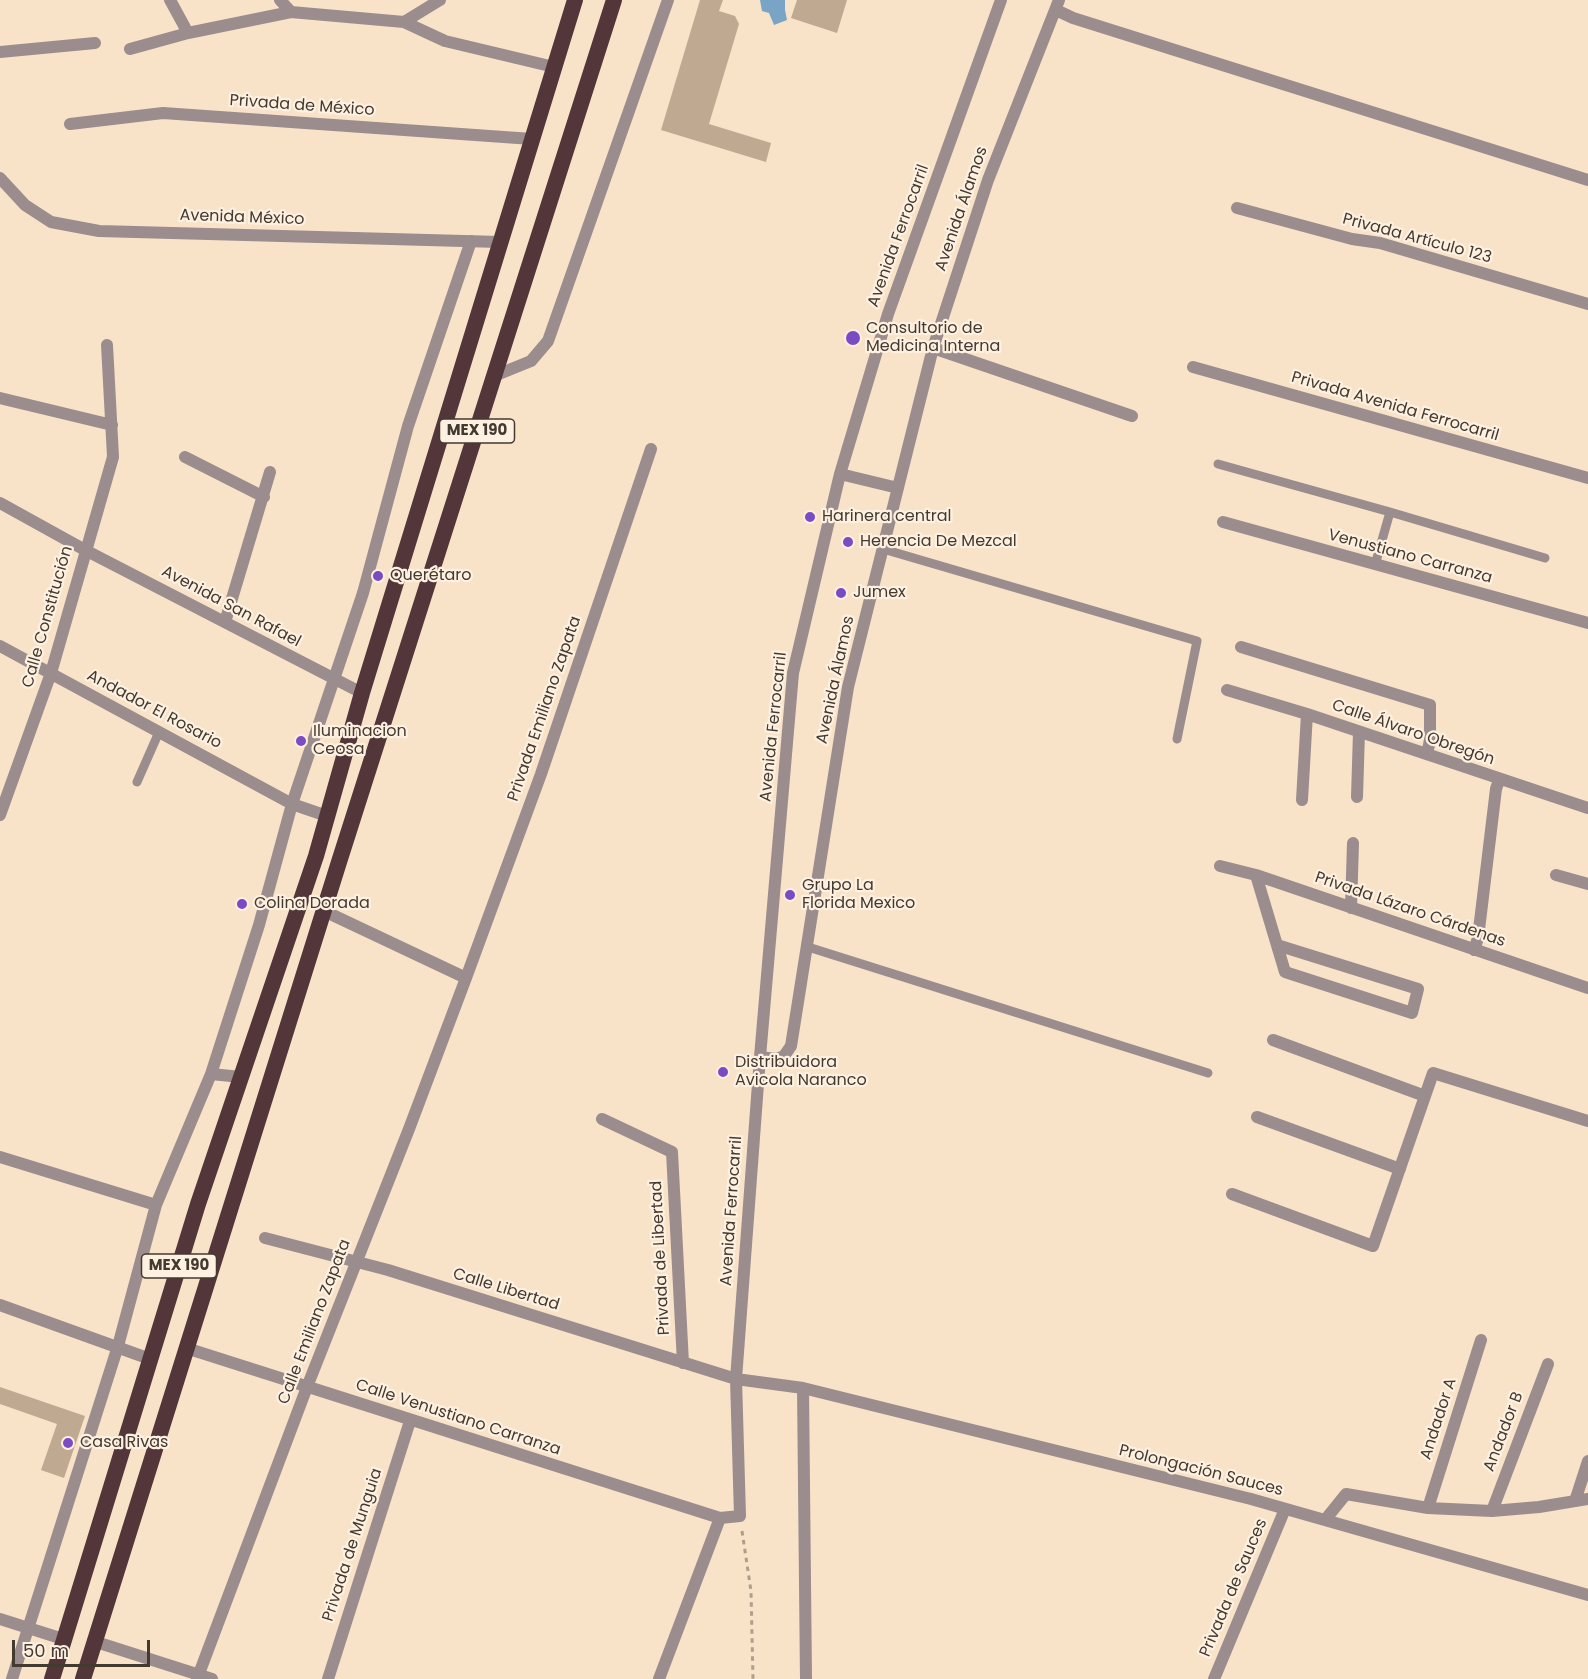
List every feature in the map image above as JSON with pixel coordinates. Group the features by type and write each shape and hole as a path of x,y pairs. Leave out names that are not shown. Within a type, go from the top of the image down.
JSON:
{"highway":[{"name":"MEX 190","path":"52,1679 198,1204 316,856 362,693 575,0"},
{"name":"MEX 190","path":"83,1679 93,1641 614,0"}],"street":[{"path":"170,0 188,33"},
{"path":"280,0 291,12"},
{"path":"404,22 440,0"},
{"path":"494,376 531,361 548,341 668,0"},
{"name":"Avenida Ferrocarril","path":"740,1516 736,1379 760,1057 793,672 840,474 888,314 1001,0"},
{"path":"1057,5 1073,18 1588,180"},
{"name":"Avenida Álamos","path":"760,1057 776,1059 784,1056 791,1046 848,687 933,348 988,180 1057,5"},
{"path":"130,49 188,33 291,12 404,22 445,41 554,67"},
{"path":"0,52 95,43"},
{"name":"Privada de México","path":"70,124 163,113 532,139"},
{"name":"Avenida México","path":"0,178 25,205 51,222 99,231 500,242"},
{"name":"Privada Artículo 123","path":"1237,208 1352,239 1380,243 1588,304"},
{"path":"12,1679 118,1346 156,1205 211,1074 259,925 292,804 363,592 408,426 471,241"},
{"name":"Calle Constitución","path":"0,815 51,673 113,457 107,345"},
{"path":"933,348 1132,416"},
{"name":"Privada Avenida Ferrocarril","path":"1193,367 1588,478"},
{"path":"0,398 112,425"},
{"name":"Privada Emiliano Zapata","path":"466,978 541,774 651,449"},
{"path":"185,457 264,497"},
{"path":"225,622 270,472"},
{"path":"840,474 898,488"},
{"name":"Avenida San Rafael","path":"0,503 362,693"},
{"name":"Venustiano Carranza","path":"1223,522 1588,623"},
{"name":"Andador El Rosario","path":"0,646 292,804 327,816"},
{"path":"1241,647 1430,705 1430,740 1427,753"},
{"name":"Calle Álvaro Obregón","path":"1227,690 1427,753 1499,780 1588,808"},
{"path":"1302,800 1307,714"},
{"path":"1357,797 1359,732"},
{"path":"1474,950 1478,938 1499,780"},
{"path":"1351,908 1353,843"},
{"name":"Privada Lázaro Cárdenas","path":"1220,866 1256,875 1588,988"},
{"path":"1256,875 1284,972 1412,1012 1418,989 1277,945"},
{"path":"1556,875 1588,884"},
{"path":"324,911 466,978"},
{"name":"Calle Emiliano Zapata","path":"197,1677 466,978"},
{"path":"1273,1040 1425,1096"},
{"path":"1232,1194 1372,1246 1432,1072 1588,1121"},
{"path":"211,1074 241,1077"},
{"path":"1257,1117 1400,1169"},
{"name":"Privada de Libertad","path":"602,1119 672,1152 683,1363"},
{"path":"0,1157 156,1205"},
{"name":"Calle Libertad","path":"265,1238 356,1262 736,1379"},
{"path":"0,1305 150,1359"},
{"name":"Andador A","path":"1428,1508 1481,1340"},
{"name":"Calle Venustiano Carranza","path":"186,1348 720,1518"},
{"name":"Andador B","path":"1492,1511 1548,1364"},
{"name":"Prolongación Sauces","path":"736,1379 803,1388 1285,1509 1588,1595"},
{"path":"803,1388 806,1679"},
{"name":"Privada de Munguia","path":"328,1679 410,1421"},
{"path":"1575,1501 1588,1461"},
{"path":"1325,1520 1346,1494 1428,1508 1492,1511 1588,1499"},
{"name":"Privada de Sauces","path":"1214,1679 1285,1509"},
{"path":"659,1679 720,1518 740,1516"},
{"path":"0,1619 63,1639"},
{"path":"93,1641 197,1677 212,1679"}],"lane":[{"path":"1218,464 1545,558"},
{"path":"1375,565 1390,512"},
{"path":"883,549 1197,641 1177,739"},
{"path":"137,782 159,732"},
{"path":"808,947 1208,1073"}],"path":[{"path":"740,1516 751,1591 753,1679"}],"water":[{"path":"760,0 785,0 787,20 774,25 769,13 762,11"}],"building":[{"path":"700,0 723,0 719,11 735,16 739,24 709,124 771,143 766,162 661,130"},
{"path":"797,0 847,0 837,33 791,18"},
{"path":"0,1387 85,1416 64,1478 41,1470 57,1424 0,1404"}],"place":[{"name":"Consultorio de Medicina Interna","path":"853,338"},
{"name":"Harinera central","path":"810,517"},
{"name":"Herencia De Mezcal","path":"848,542"},
{"name":"Querétaro","path":"378,576"},
{"name":"Jumex","path":"841,593"},
{"name":"Iluminacion Ceosa","path":"301,741"},
{"name":"Grupo La Florida Mexico","path":"790,895"},
{"name":"Colina Dorada","path":"242,904"},
{"name":"Distribuidora Avicola Naranco","path":"723,1072"},
{"name":"Casa Rivas","path":"68,1443"}]}
